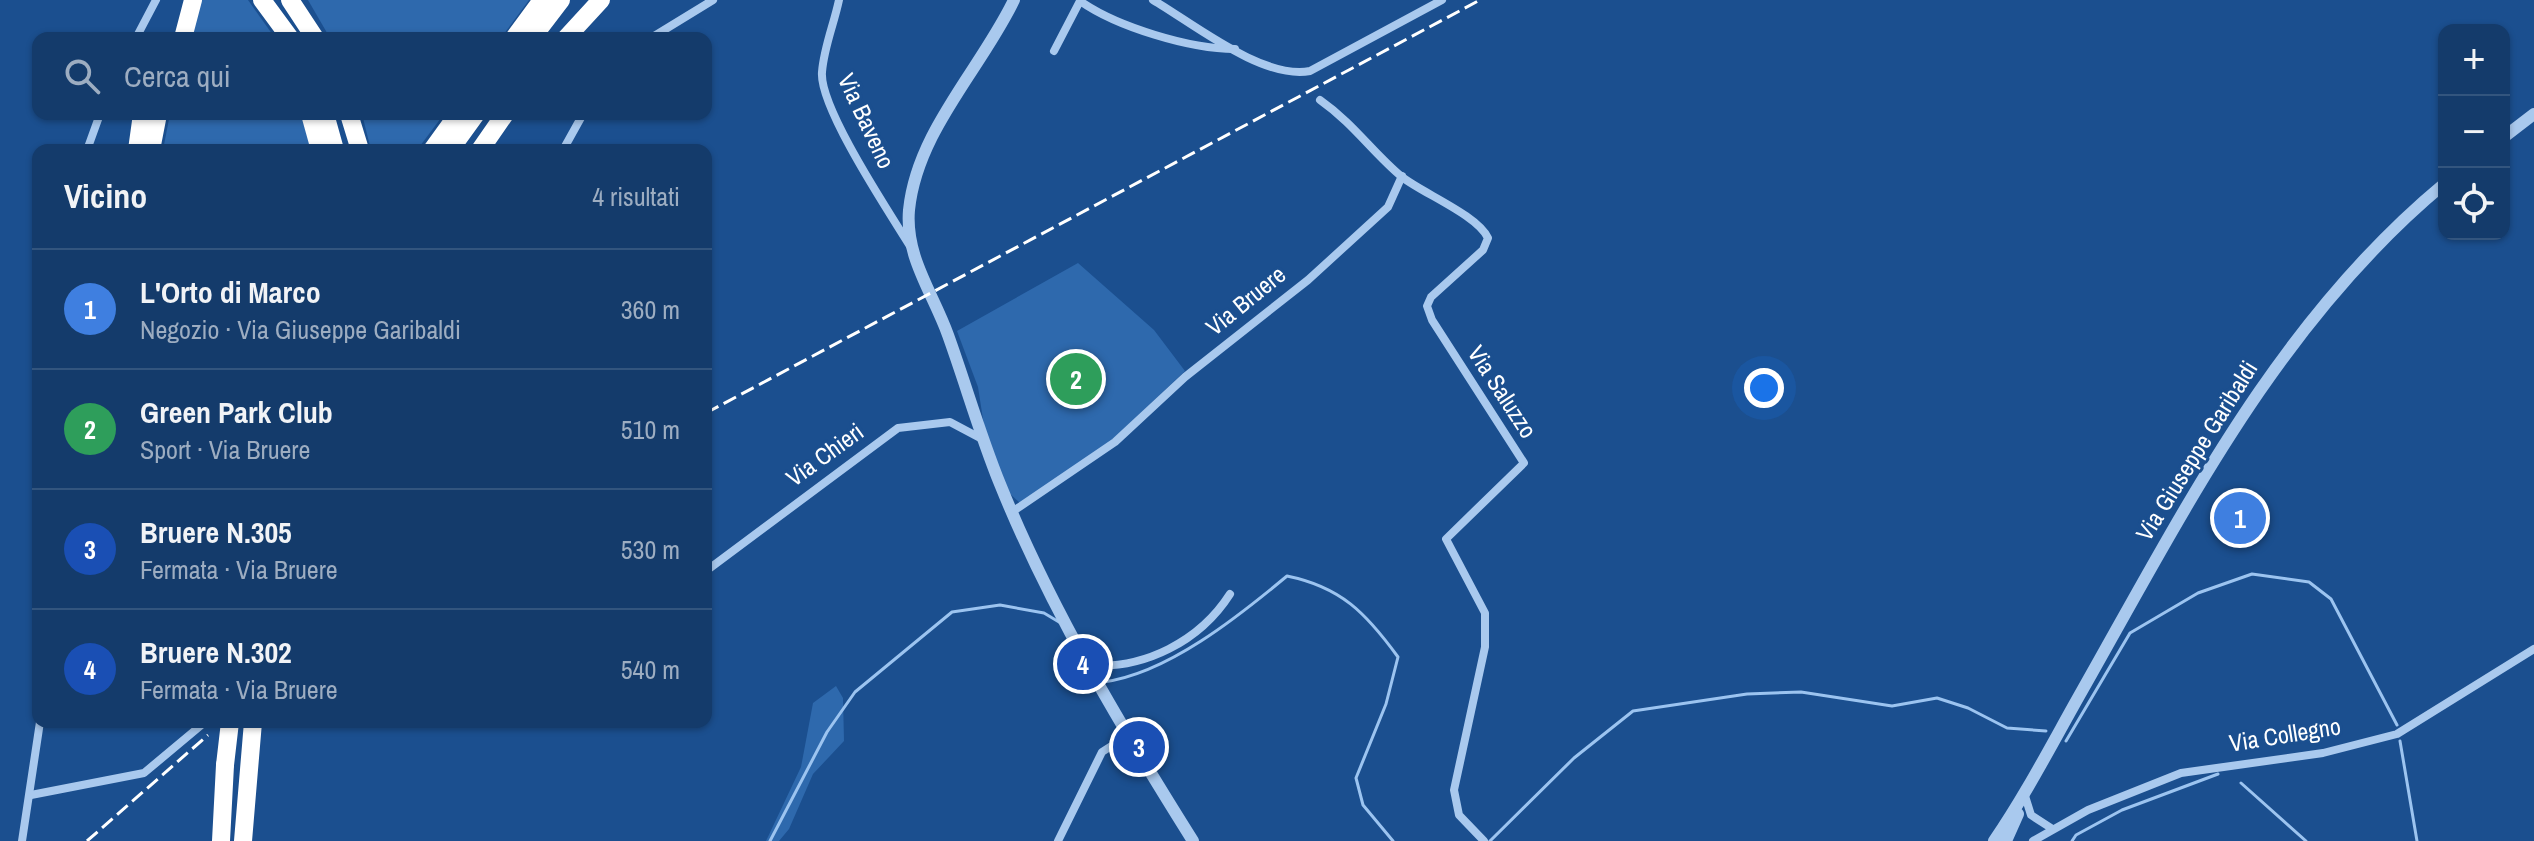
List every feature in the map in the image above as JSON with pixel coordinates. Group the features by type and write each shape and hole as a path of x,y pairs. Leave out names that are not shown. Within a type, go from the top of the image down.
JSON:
{"highway":[{"path":"185,32 193,0"},
{"path":"262,0 286,32"},
{"path":"290,0 311,32"},
{"path":"518,32 542,0"},
{"path":"537,32 561,0"},
{"path":"572,32 601,0"},
{"path":"138,144 141,120"},
{"path":"152,144 157,120"},
{"path":"312,120 318,144"},
{"path":"327,120 333,144"},
{"path":"351,120 358,144"},
{"path":"436,144 454,120"},
{"path":"454,144 472,120"},
{"path":"484,144 501,120"},
{"path":"221,841 229,728"},
{"path":"243,841 252,728"}],"street":[{"path":"139,32 156,0"},
{"path":"661,32 713,0"},
{"name":"Via Baveno","path":"839,0 821,75 826,94 852,147 912,250"},
{"path":"1014,0 918,169 909,210 912,250 947,332 982,439 1012,512 1127,736 1193,841"},
{"path":"1153,0 1236,49 1283,72 1310,71 1442,0"},
{"path":"1054,51 1080,1 1110,19 1211,49 1236,49"},
{"path":"1320,100 1349,120 1402,176"},
{"path":"2510,132 2534,114"},
{"path":"89,144 98,120"},
{"path":"566,144 580,120"},
{"name":"Via Bruere","path":"1012,512 1115,442 1185,377 1308,280 1388,207 1402,176"},
{"name":"Via Saluzzo","path":"1402,176 1472,222 1488,238 1483,250 1431,297 1427,306 1432,320 1524,463 1446,539 1485,613 1485,647 1454,790 1459,815 1484,841"},
{"name":"Via Giuseppe Garibaldi","path":"2034,776 2222,442 2266,378 2356,268 2397,225 2438,189"},
{"name":"Via Chieri","path":"712,567 898,428 950,422 982,439"},
{"path":"1088,665 1117,667 1166,649 1204,627 1230,594"},
{"name":"Via Collegno","path":"2033,841 2051,828 2181,773 2323,753 2397,734 2534,649"},
{"path":"22,841 39,728"},
{"path":"31,795 144,773 198,728"},
{"path":"1058,841 1102,752 1127,736"},
{"path":"1998,840 2034,776"},
{"path":"1998,840 2034,776"},
{"path":"2025,796 2031,815 2051,828"}],"shaded area":[{"path":"201,0 248,0 271,32 193,32"},
{"path":"308,0 529,0 505,32 327,32"},
{"path":"169,120 303,120 309,144 164,144"},
{"path":"364,120 440,120 422,144 370,144"},
{"path":"1078,263 1154,330 1185,371 1111,441 1021,504 992,477 978,387 957,331"},
{"path":"836,686 843,698 844,741 813,774 789,829 779,841 766,841 801,767 813,703"}],"waterway":[{"path":"2066,741 2130,633 2198,593 2252,574 2309,582 2331,599 2397,725"},
{"path":"1103,682 1152,668 1177,655 1225,625 1287,576 1323,587 1363,615 1398,657 1386,704 1356,778 1363,805 1393,841"},
{"path":"770,841 827,732 855,692 952,612 1000,605 1044,613 1059,622"},
{"path":"1072,646 1079,671 1088,682"},
{"path":"1490,841 1574,758 1633,711 1747,694 1801,692 1892,706 1937,698 1968,708 2007,728 2046,731"},
{"path":"2400,741 2417,841"},
{"path":"2072,841 2076,835 2122,810 2218,774"},
{"path":"2241,783 2306,841"}],"railway":[{"path":"712,410 1480,0"},
{"path":"87,841 208,735"}],"place":[{"name":"Green Park Club","path":"1076,379"},
{"name":"L'Orto di Marco","path":"2240,518"},
{"name":"Bruere N.302","path":"1083,664"},
{"name":"Bruere N.305","path":"1139,747"}]}
